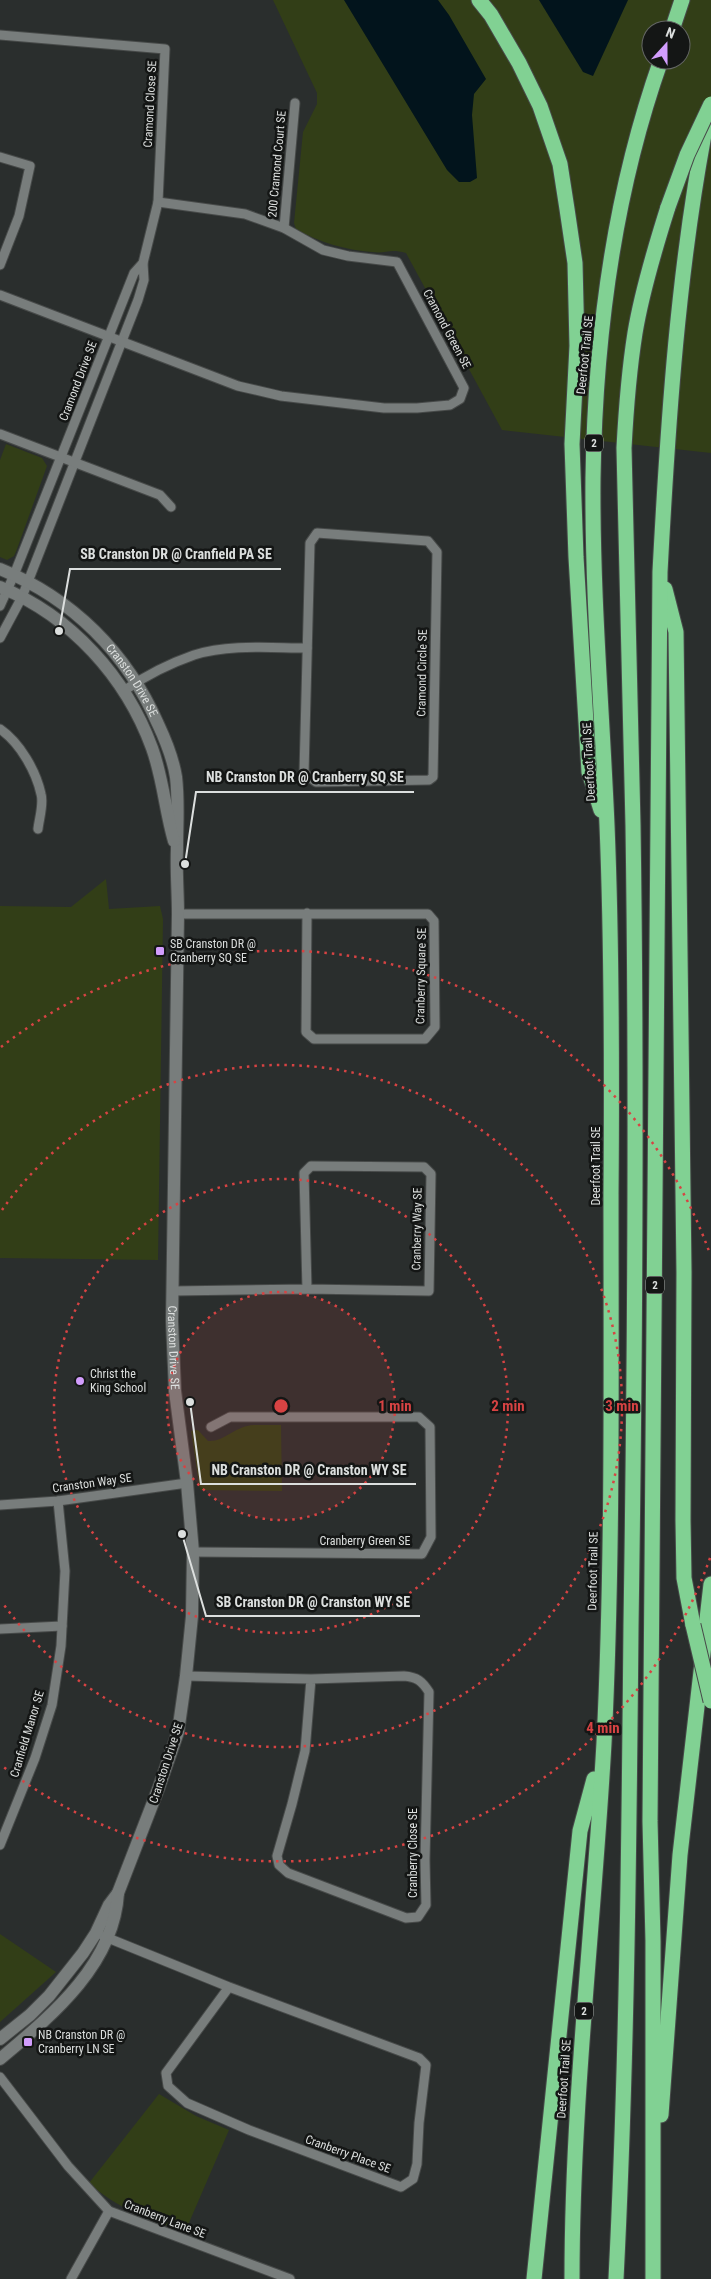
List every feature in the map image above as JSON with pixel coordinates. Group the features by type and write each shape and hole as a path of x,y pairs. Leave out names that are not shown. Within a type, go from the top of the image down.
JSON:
{"highway":[{"path":"479,0 519,63 540,106 560,164 567,209 575,263 577,346 572,444 576,557 587,743 589,772 607,832"},
{"path":"675,20 682,0"},
{"name":"Deerfoot Trail SE","path":"572,2279 576,2123 604,1744 609,1544 612,1186 607,832 595,578 593,480 596,400 602,330 619,220 636,144 658,70"},
{"name":"2","path":"653,2279 650,1811 660,572 667,432 676,333 691,216 711,100"},
{"path":"616,2279 623,2145 627,1968 632,1560 635,1007 633,819 624,448 626,397 635,332 652,259 687,155 711,104"},
{"path":"660,572 676,632 684,1272 682,1520 684,1578 711,1701"},
{"path":"654,2226 676,1898 711,1584"},
{"path":"534,2279 580,1831 604,1744"}],"street":[{"name":"Cramond Close SE","path":"0,35 165,49 158,202 143,263 144,280 122,342"},
{"name":"200 Cramond Court SE","path":"284,228 295,102"},
{"path":"0,157 30,166 19,216 0,265"},
{"name":"Cramond Green SE","path":"122,342 238,386 281,396 384,408 450,405 460,399 464,388 397,262 348,256 323,250 284,228 245,214 158,202"},
{"name":"Cramond Close SE","path":"108,337 134,273 143,263"},
{"path":"0,295 108,337"},
{"name":"Cramond Drive SE","path":"0,606 4,589 14,575 108,337 122,342 22,597 0,638"},
{"path":"0,434 160,495 171,507"},
{"name":"Cramond Circle SE","path":"317,533 428,541 437,552 433,777 429,780 316,782 304,773 307,648 310,544 317,533"},
{"name":"Cranston Drive SE","path":"0,569 28,581 70,608 109,645 137,681 168,747 176,776 179,811 176,848 178,914 173,1291 175,1391 194,1552 192,1616 178,1732 118,1893 108,1905 96,1960 76,1987 39,2026 0,2059"},
{"name":"Cranston Drive SE","path":"4,589 44,610 78,636 125,690 152,749 161,778 166,816 176,848"},
{"path":"125,690 137,681 195,655 230,649 307,648"},
{"path":"0,729 11,736 30,765 42,796 38,830"},
{"name":"Cranberry Square SE","path":"178,914 307,913 428,914 434,921 434,1027 425,1039 314,1039 306,1032 307,913"},
{"name":"Cranberry Way SE","path":"173,1291 307,1289 428,1292 431,1174 424,1167 311,1166 304,1173 307,1289"},
{"name":"Cranberry Green SE","path":"194,1552 422,1554 431,1537 430,1427 419,1417 230,1417 211,1427"},
{"name":"Cranston Way SE","path":"0,1506 58,1501 187,1483"},
{"name":"Cranfield Manor SE","path":"0,1845 35,1758 52,1705 62,1626 65,1571 58,1501"},
{"path":"0,1629 62,1626"},
{"name":"Cranberry Close SE","path":"186,1676 311,1679 414,1677 422,1681 429,1692 424,1860 426,1905 418,1917 406,1918 288,1872 279,1865 277,1856 305,1751 311,1679"},
{"name":"Cranston Drive SE","path":"0,2039 30,2015 49,1996 83,1953 102,1935"},
{"name":"Cranberry Place SE","path":"102,1935 229,1987 419,2058 426,2065 419,2123 417,2164 413,2179 401,2187 249,2130 187,2103 168,2086 166,2073 229,1987"},
{"name":"Cranberry Lane SE","path":"0,2077 73,2173 109,2211 290,2279"},
{"path":"71,2279 96,2239 109,2211"}],"green space":[{"path":"273,0 711,0 711,453 502,430 406,253 396,251 372,252 342,247 314,238 296,229 294,223 303,132 317,104 317,93"},
{"path":"6,444 42,458 47,466 17,549 14,556 7,560 0,557 0,460"},
{"path":"106,879 109,909 160,906 163,919 158,1260 0,1258 0,906 71,907"},
{"path":"254,1425 281,1425 282,1491 200,1490 191,1431 198,1430 208,1441 214,1441 241,1428"},
{"path":"0,1934 56,1972 0,2022"},
{"path":"159,2094 196,2116 229,2130 185,2232 122,2207 89,2183"}],"water":[{"path":"344,0 438,0 449,15 486,79 474,94 472,115 477,178 470,182 459,182 447,170"},
{"path":"539,0 628,0 593,76 583,72"}],"place":[{"name":"SB Cranston DR @ Cranfield PA SE","path":"59,631"},
{"name":"NB Cranston DR @ Cranberry SQ SE","path":"185,864"},
{"name":"SB Cranston DR @ Cranberry SQ SE","path":"160,951"},
{"name":"Christ the King School","path":"80,1381"},
{"name":"NB Cranston DR @ Cranston WY SE","path":"190,1402"},
{"name":"SB Cranston DR @ Cranston WY SE","path":"182,1534"},
{"name":"NB Cranston DR @ Cranberry LN SE","path":"28,2042"}]}
